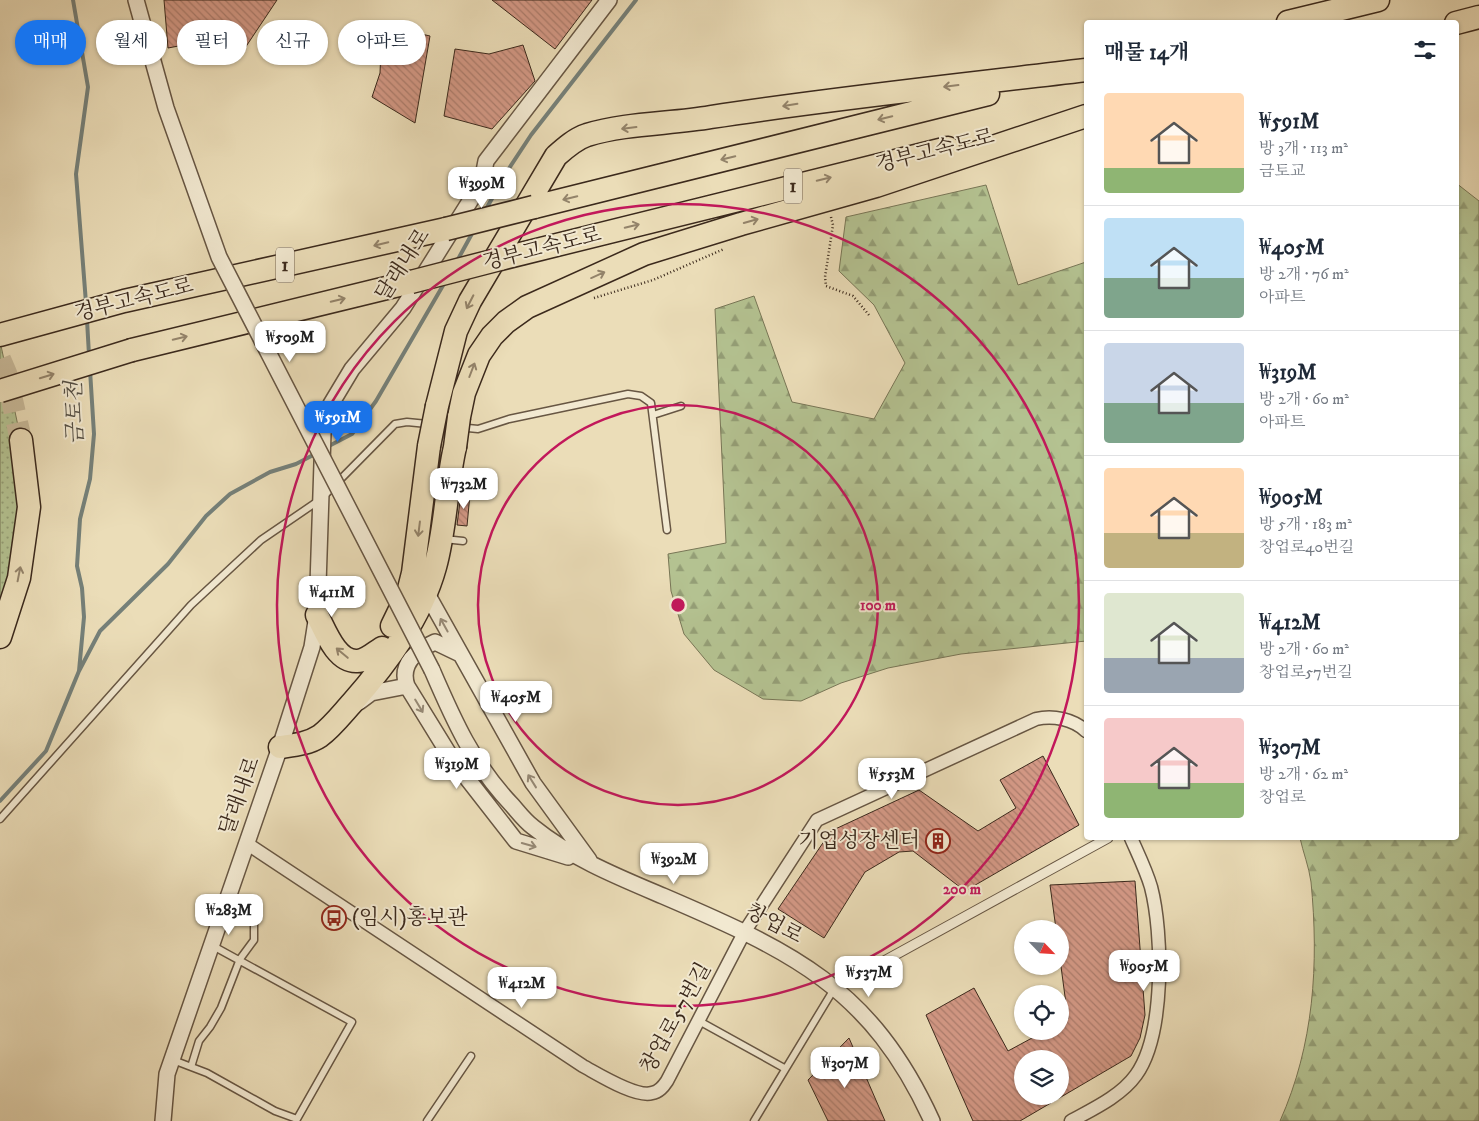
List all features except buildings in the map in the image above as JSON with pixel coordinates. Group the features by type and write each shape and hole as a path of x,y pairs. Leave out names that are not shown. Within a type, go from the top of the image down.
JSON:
{"highway":[{"path":"1296,20 1378,0"},
{"path":"1459,22 1479,18"},
{"path":"280,747 315,728 328,716 374,661 382,648 408,593 417,547 429,446 456,331 470,301 556,156 567,146 586,136 609,130 688,121 810,102 1084,71"},
{"name":"경부고속도로","path":"0,335 124,301 446,229 921,109 1084,71"},
{"name":"경부고속도로","path":"0,391 132,350 1084,115"},
{"path":"280,747 310,741 320,735 339,718 373,680 392,654 426,592 435,566 464,393 479,355 492,336 527,307 644,254 876,186 1084,116"},
{"path":"0,637 18,578 29,507 21,440"},
{"path":"317,615 330,640 344,656 358,661 366,659 382,648"}],"street":[{"path":"136,0 166,108 219,256 432,670 460,734 504,797 532,827 591,864"},
{"name":"달래내로","path":"163,1121 167,1074 210,944 280,747 312,647 317,615 323,433 331,404 352,369 408,299 482,182 486,161 609,0"},
{"path":"426,592 533,783 591,864"},
{"path":"460,654 435,642 419,649 408,664 404,677 407,686 452,758 516,841 591,864"},
{"path":"339,718 371,693 407,686"},
{"name":"창업로57번길","path":"246,843 560,1051 608,1079 648,1094 661,1089 745,932 820,818 1036,719 1057,718 1075,723 1084,730"},
{"path":"834,988 1104,840"},
{"path":"1071,1121 1109,1098 1130,1082 1142,1065 1153,1035 1157,1012 1158,968 1155,907 1150,885 1132,840"},
{"name":"창업로","path":"591,864 745,932 802,963 855,1006 889,1043 919,1093 932,1121"}],"lane":[{"path":"0,819 191,605 261,540 321,499 394,424 407,422 478,429 509,419 628,394 641,396 651,403 667,530"},
{"path":"653,415 681,406"},
{"path":"440,539 463,540"},
{"path":"191,1067 199,1041 221,1008 240,959 254,940 254,923"},
{"path":"172,1059 236,1088 275,1111 297,1119 352,1022 210,944"},
{"path":"754,1121 784,1068 834,988"},
{"path":"698,1021 784,1068"},
{"path":"426,1121 471,1056"}],"path":[{"path":"826,210 834,225 825,277 826,286 853,296 868,315"},
{"path":"592,298 654,280 732,246"}],"green space":[{"path":"986,185 1018,285 1084,263 1084,641 961,654 888,668 841,683 801,701 763,699 714,670 684,634 671,591 668,554 726,543 715,309 754,296 792,402 874,419 905,363 874,305 839,271 846,217"},
{"path":"1459,185 1479,201 1479,1121 1280,1121 1300,1063 1307,1034 1311,1004 1314,974 1314,943 1309,871 1301,840 1459,840"},
{"path":"0,341 21,440 29,507 0,637"}],"waterway":[{"name":"금토천","path":"73,0 88,87 76,174 86,303"},
{"path":"485,211 508,170 531,135 636,0"},
{"path":"457,261 474,230"},
{"path":"325,448 352,434 376,401 445,282"},
{"name":"금토천","path":"87,320 89,355"},
{"name":"금토천","path":"0,801 46,751 79,671 84,617 82,588 77,566 80,519 90,479 94,434 90,370"},
{"path":"79,671 100,631 168,564 206,516 230,494 270,472 296,464 317,453"}],"tunnel":[{"path":"0,359 6,373 21,440"}],"place":[{"name":"기업성장센터","path":"938,841"},
{"name":"(임시)홍보관","path":"334,918"}]}
